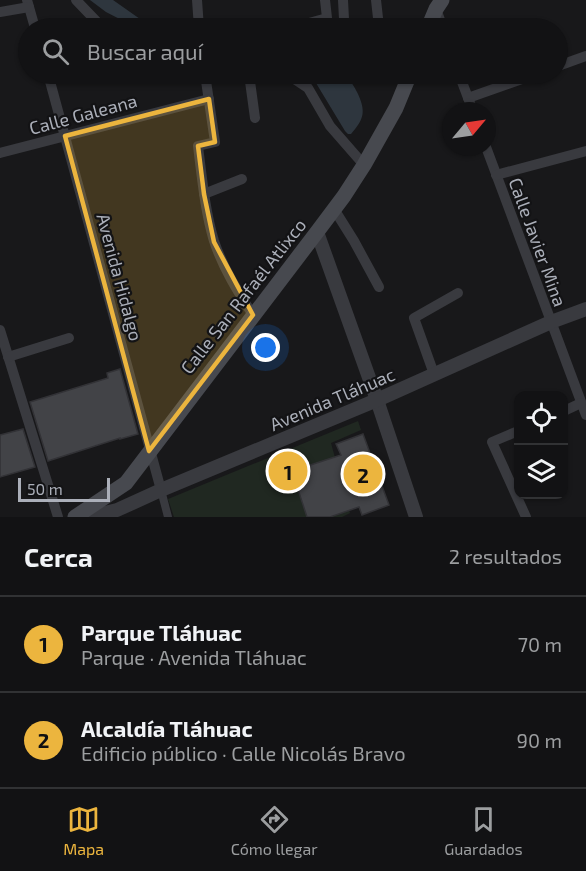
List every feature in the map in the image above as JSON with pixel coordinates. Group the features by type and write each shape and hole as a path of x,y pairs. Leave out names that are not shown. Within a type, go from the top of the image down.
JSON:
{"main road":[{"path":"433,18 439,4"},
{"name":"Calle San Rafaél Atlixco","path":"75,517 126,483 344,196 396,108 406,84"}],"street":[{"path":"76,0 93,18"},
{"path":"197,0 198,18"},
{"path":"325,0 327,18"},
{"path":"343,0 344,18"},
{"path":"376,0 379,18"},
{"path":"0,12 28,4"},
{"path":"568,62 586,56"},
{"name":"Avenida Hidalgo","path":"51,84 161,490"},
{"path":"207,84 215,142 198,146 204,194 214,242 232,282 253,315"},
{"path":"250,84 255,118"},
{"path":"302,84 308,88 330,126 363,165"},
{"path":"463,84 470,102"},
{"path":"468,98 508,84"},
{"name":"Calle Galeana","path":"0,153 209,99"},
{"path":"496,175 586,151"},
{"name":"Calle Javier Mina","path":"489,156 586,415"},
{"path":"204,194 242,179"},
{"path":"334,208 379,287"},
{"path":"317,232 416,517"},
{"path":"434,374 414,318 458,293"},
{"name":"Avenida Tláhuac","path":"89,517 117,510 376,400 550,322 586,309"},
{"path":"0,330 58,517"},
{"path":"8,357 69,339"},
{"path":"568,409 581,403"},
{"path":"514,433 492,442 526,517"},
{"path":"161,490 168,517"}],"highlighted area":[{"path":"209,99 215,142 198,146 204,194 214,242 253,315 149,451 65,136"}],"shaded area":[{"path":"90,0 113,0 139,18 118,18"},
{"path":"317,84 352,84 363,111 359,124 351,134 345,131"},
{"path":"358,421 361,430 331,443 350,513 342,517 174,517 168,499"}],"building":[{"path":"120,369 138,434 48,461 30,402 108,378 107,373"},
{"path":"23,429 35,467 0,477 0,435"},
{"path":"363,434 389,505 362,515 359,507 330,517 307,517 292,471 341,455 336,444"}],"place":[{"name":"Parque Tláhuac","path":"288,471"},
{"name":"Alcaldía Tláhuac","path":"363,474"}]}
